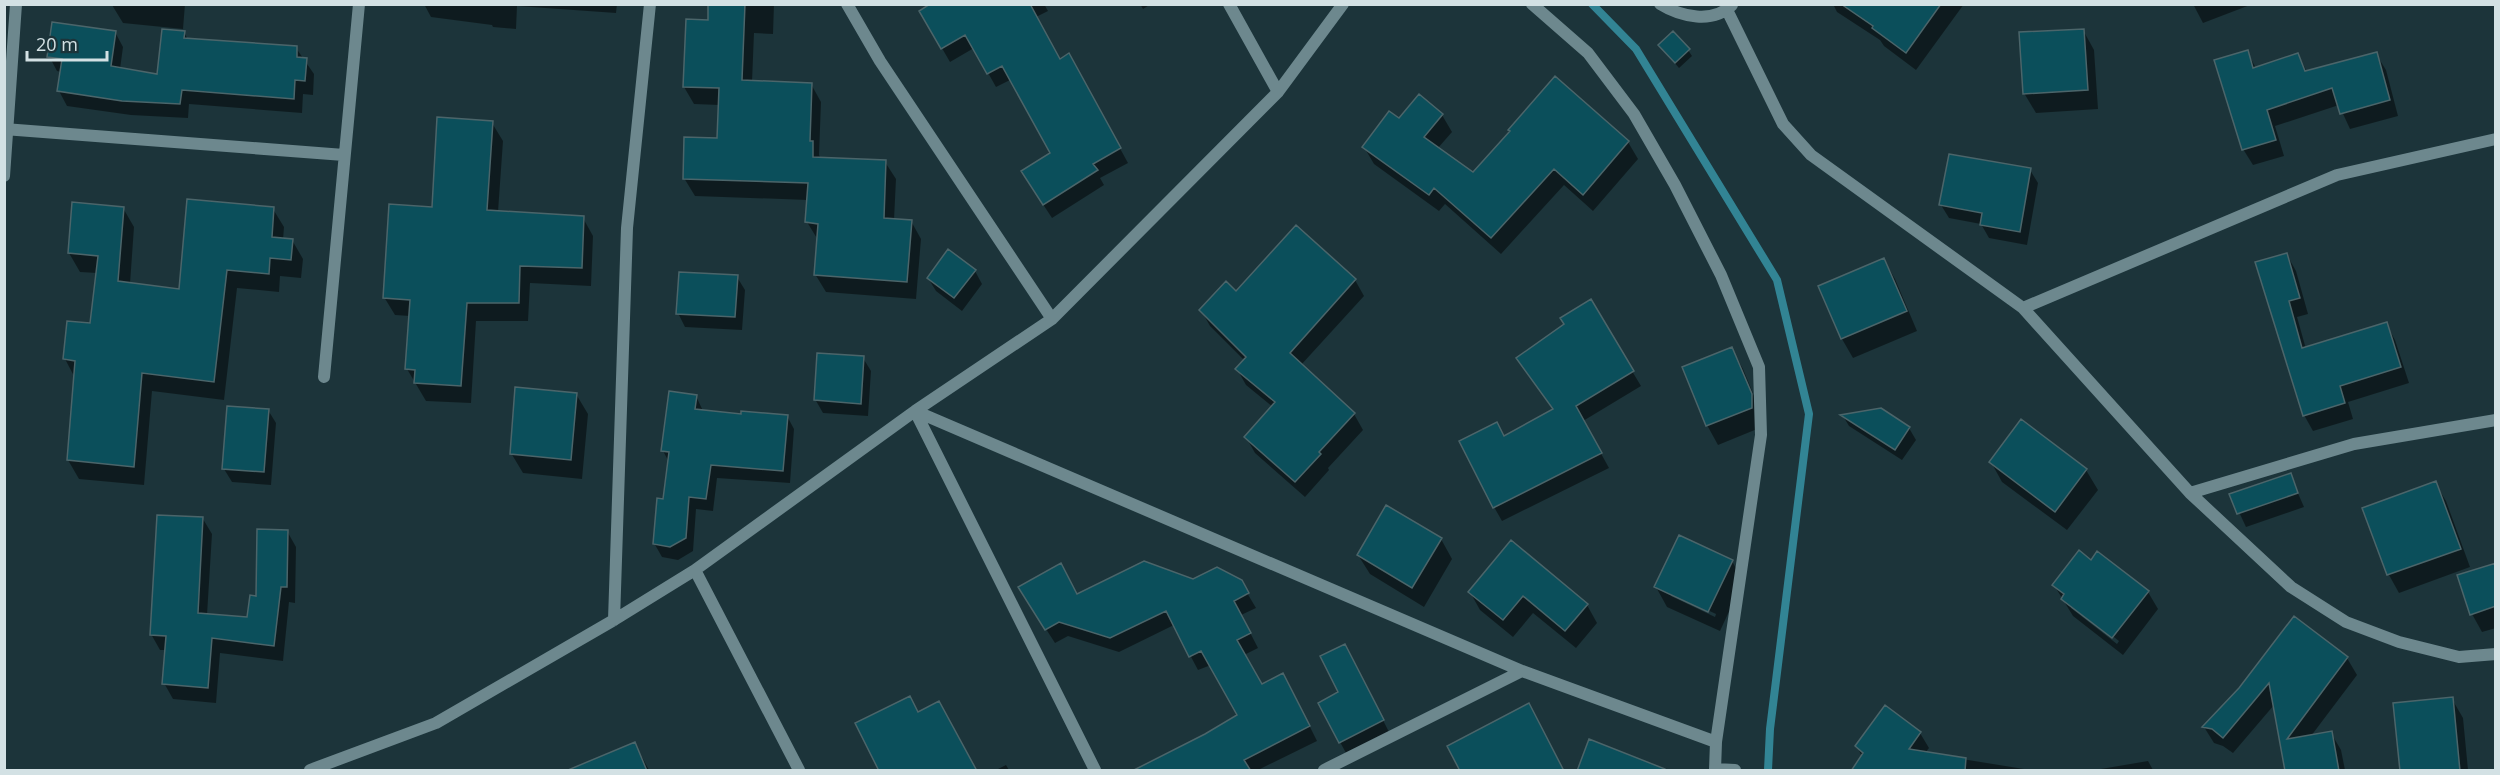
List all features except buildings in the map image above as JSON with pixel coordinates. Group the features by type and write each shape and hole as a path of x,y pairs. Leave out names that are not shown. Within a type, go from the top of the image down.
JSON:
{"street":[{"path":"4,176 16,4"},
{"path":"324,377 360,4"},
{"path":"614,620 627,228 650,4"},
{"path":"847,4 880,61 1052,319"},
{"path":"1229,4 1278,92"},
{"path":"310,771 435,723 614,620 694,570 915,411 1052,319 1278,92 1343,4"},
{"path":"1532,4 1588,53 1634,114 1675,185 1721,275 1759,367 1761,435 1716,742 1715,770 1735,770"},
{"path":"1660,4 1674,13 1701,17 1730,7 1784,124 1811,155 2023,308 2190,493 2291,587 2346,621 2399,642 2459,657 2496,654"},
{"path":"6,129 344,155"},
{"path":"2023,308 2337,175 2496,139"},
{"path":"915,411 1522,671 1716,742"},
{"path":"915,411 1095,771"},
{"path":"2190,493 2354,444 2496,420"},
{"path":"694,570 799,771"},
{"path":"1324,771 1522,671"}],"waterway":[{"path":"1592,4 1636,49 1777,280 1809,414 1770,729 1768,770"}]}
